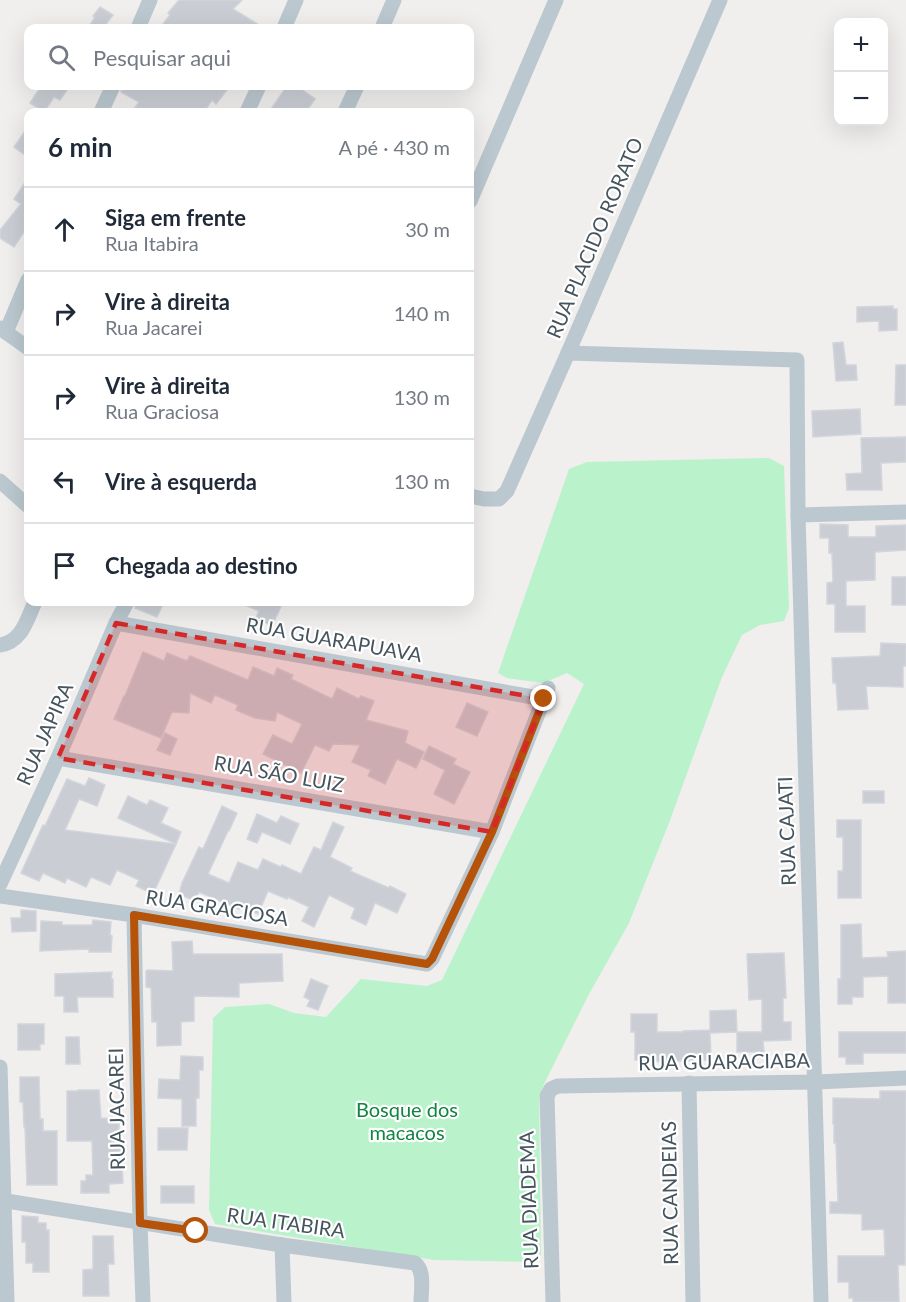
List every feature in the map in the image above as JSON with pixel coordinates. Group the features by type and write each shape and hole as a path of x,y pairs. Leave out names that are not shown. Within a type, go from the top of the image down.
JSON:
{"street":[{"path":"140,24 150,0"},
{"path":"286,24 296,0"},
{"path":"384,24 394,0"},
{"path":"474,192 556,0"},
{"name":"RUA PLACIDO RORATO","path":"474,497 499,499 507,491 720,0"},
{"path":"103,108 111,90"},
{"path":"249,108 257,90"},
{"path":"347,108 355,90"},
{"path":"24,288 3,330 24,345"},
{"name":"RUA CAJATI","path":"568,353 797,360 798,515 821,1302"},
{"path":"0,481 24,502"},
{"path":"798,515 906,512"},
{"path":"0,645 8,644 20,634 33,606"},
{"name":"RUA JAPIRA","path":"0,884 125,606"},
{"name":"RUA GUARAPUAVA","path":"116,623 546,694 492,832"},
{"name":"RUA SÃO LUIZ","path":"58,758 492,832"},
{"name":"RUA GRACIOSA","path":"0,896 134,915 427,964 432,959 492,832"},
{"name":"RUA JACAREI","path":"134,915 143,1302"},
{"path":"0,1067 2,1201 7,1302"},
{"name":"RUA GUARACIABA","path":"547,1096 551,1089 558,1086 816,1082 906,1078"},
{"name":"RUA CANDEIAS","path":"689,1083 693,1302"},
{"name":"RUA DIADEMA","path":"547,1096 553,1302"},
{"name":"RUA ITABIRA","path":"2,1201 282,1245 415,1263 421,1270 421,1302"},
{"path":"282,1245 284,1302"}],"highlighted area":[{"path":"116,623 544,699 492,832 58,758"}],"green space":[{"name":"Bosque dos macacos","path":"769,458 784,466 789,608 784,621 760,625 742,635 722,677 669,823 629,923 588,996 539,1097 541,1255 535,1262 434,1260 215,1224 209,1210 213,1018 225,1007 269,1004 294,1013 326,1017 361,979 427,986 442,980 584,684 567,673 543,683 507,678 498,673 569,469 587,462"}],"building":[{"path":"179,0 242,0 233,9 257,24 163,24 170,15 168,13"},
{"path":"100,7 113,15 106,24 91,24 95,17 93,16"},
{"path":"39,90 67,90 60,100 54,97 47,108 38,108 30,103"},
{"path":"122,90 227,90 216,104 212,100 207,108 135,108 139,102 121,92"},
{"path":"284,90 303,90 315,99 309,108 272,108"},
{"path":"24,133 24,154 14,147"},
{"path":"24,184 24,232 14,247 0,238 0,230 21,204 14,199"},
{"path":"893,306 893,309 897,309 897,330 879,331 879,321 857,322 857,307"},
{"path":"843,342 846,365 856,365 857,380 836,381 833,343"},
{"path":"896,365 906,365 906,405 895,405"},
{"path":"860,409 861,434 813,437 812,411"},
{"path":"906,437 906,462 881,463 882,490 847,490 846,474 862,473 861,438"},
{"path":"820,524 848,525 848,537 876,537 876,526 906,525 906,550 875,552 875,580 846,581 846,606 865,606 865,632 835,632 835,604 827,604 827,583 833,582 832,553 829,553 829,538 820,538"},
{"path":"892,577 906,577 906,605 892,605"},
{"path":"136,606 162,606 157,617 135,608"},
{"path":"247,606 281,606 272,626 256,618 259,611"},
{"path":"881,643 906,644 903,687 866,686 868,709 838,710 836,683 833,683 832,658 880,656"},
{"path":"143,652 164,661 167,653 187,661 190,656 248,680 253,667 274,676 277,668 293,675 291,679 332,699 337,688 359,699 361,696 374,701 366,720 408,731 405,743 424,752 416,768 397,759 385,784 368,776 371,770 352,762 360,745 333,744 329,751 315,745 301,773 263,754 273,735 292,744 302,724 277,712 275,721 255,718 236,710 238,705 215,695 211,703 190,693 189,713 172,712 161,738 114,719"},
{"path":"467,703 488,712 477,736 456,727"},
{"path":"165,733 177,739 170,755 157,750"},
{"path":"429,746 456,759 453,764 470,772 454,804 434,794 445,770 423,759"},
{"path":"89,778 105,785 97,806 79,799 65,830 176,844 153,894 136,886 139,880 117,870 110,885 91,877 86,887 67,878 65,883 43,873 39,881 21,873 67,779 85,786"},
{"path":"863,791 884,791 884,803 863,803"},
{"path":"128,796 147,805 150,800 168,808 161,823 181,832 176,844 118,818"},
{"path":"222,806 237,813 208,874 229,883 238,862 258,870 263,859 301,874 314,847 321,850 333,822 344,827 330,857 352,868 350,871 406,894 397,913 375,903 366,925 351,918 355,908 329,895 314,927 302,921 309,907 268,891 258,914 240,906 239,909 199,892 195,901 179,894 199,847 203,849"},
{"path":"257,814 277,823 281,816 299,824 290,844 262,832 257,843 247,839"},
{"path":"837,820 861,820 861,898 838,898 838,871 843,871 843,837 837,837"},
{"path":"21,910 36,911 36,931 12,932 11,918 21,918"},
{"path":"93,920 111,922 111,952 89,952 89,949 40,951 41,921 62,922 62,925 92,925"},
{"path":"861,924 862,958 888,957 887,952 906,951 906,1003 888,1003 888,976 863,977 863,997 852,997 852,1004 838,1004 838,979 841,979 841,925"},
{"path":"192,941 193,954 282,954 283,981 239,983 239,997 194,996 194,1021 181,1022 181,1045 157,1046 157,1022 152,1022 151,988 146,987 146,971 173,971 172,942"},
{"path":"784,953 786,998 783,998 783,1022 791,1022 791,1040 763,1041 764,1052 737,1052 737,1032 762,1032 762,999 749,1000 747,954"},
{"path":"112,972 113,997 77,997 78,1012 64,1012 64,996 55,996 55,974"},
{"path":"311,979 328,986 318,1010 307,1006 310,1000 304,997"},
{"path":"736,1010 737,1032 710,1033 711,1060 647,1062 647,1060 635,1060 635,1032 631,1032 631,1014 657,1014 657,1032 683,1032 710,1030 710,1011"},
{"path":"18,1024 44,1024 44,1044 40,1044 40,1050 18,1050"},
{"path":"839,1032 906,1032 906,1053 863,1053 863,1064 846,1064 846,1057 839,1057"},
{"path":"66,1037 79,1037 80,1064 66,1064"},
{"path":"181,1056 203,1057 203,1070 199,1070 199,1098 196,1098 196,1126 182,1126 182,1099 158,1098 159,1079 180,1080"},
{"path":"20,1077 39,1077 40,1119 43,1119 43,1131 57,1131 57,1185 27,1185"},
{"path":"99,1090 101,1118 119,1119 123,1183 109,1184 109,1193 81,1193 81,1181 86,1181 86,1175 93,1175 92,1141 67,1141 67,1091"},
{"path":"880,1091 906,1091 905,1265 898,1265 899,1302 853,1302 853,1298 849,1298 849,1282 838,1282 838,1256 885,1256 884,1229 862,1230 862,1214 830,1213 830,1202 838,1202 833,1098 880,1099"},
{"path":"158,1128 188,1128 187,1150 158,1150"},
{"path":"161,1186 194,1186 194,1203 161,1203"},
{"path":"22,1216 38,1217 38,1223 46,1223 46,1230 49,1230 49,1272 33,1272 33,1263 26,1263 26,1242 22,1242"},
{"path":"93,1236 113,1236 114,1264 108,1264 109,1296 83,1296 83,1270 93,1269"}],"route":[{"path":"196,1231 140,1223 134,915 427,964 432,959 492,832 544,699"}]}
